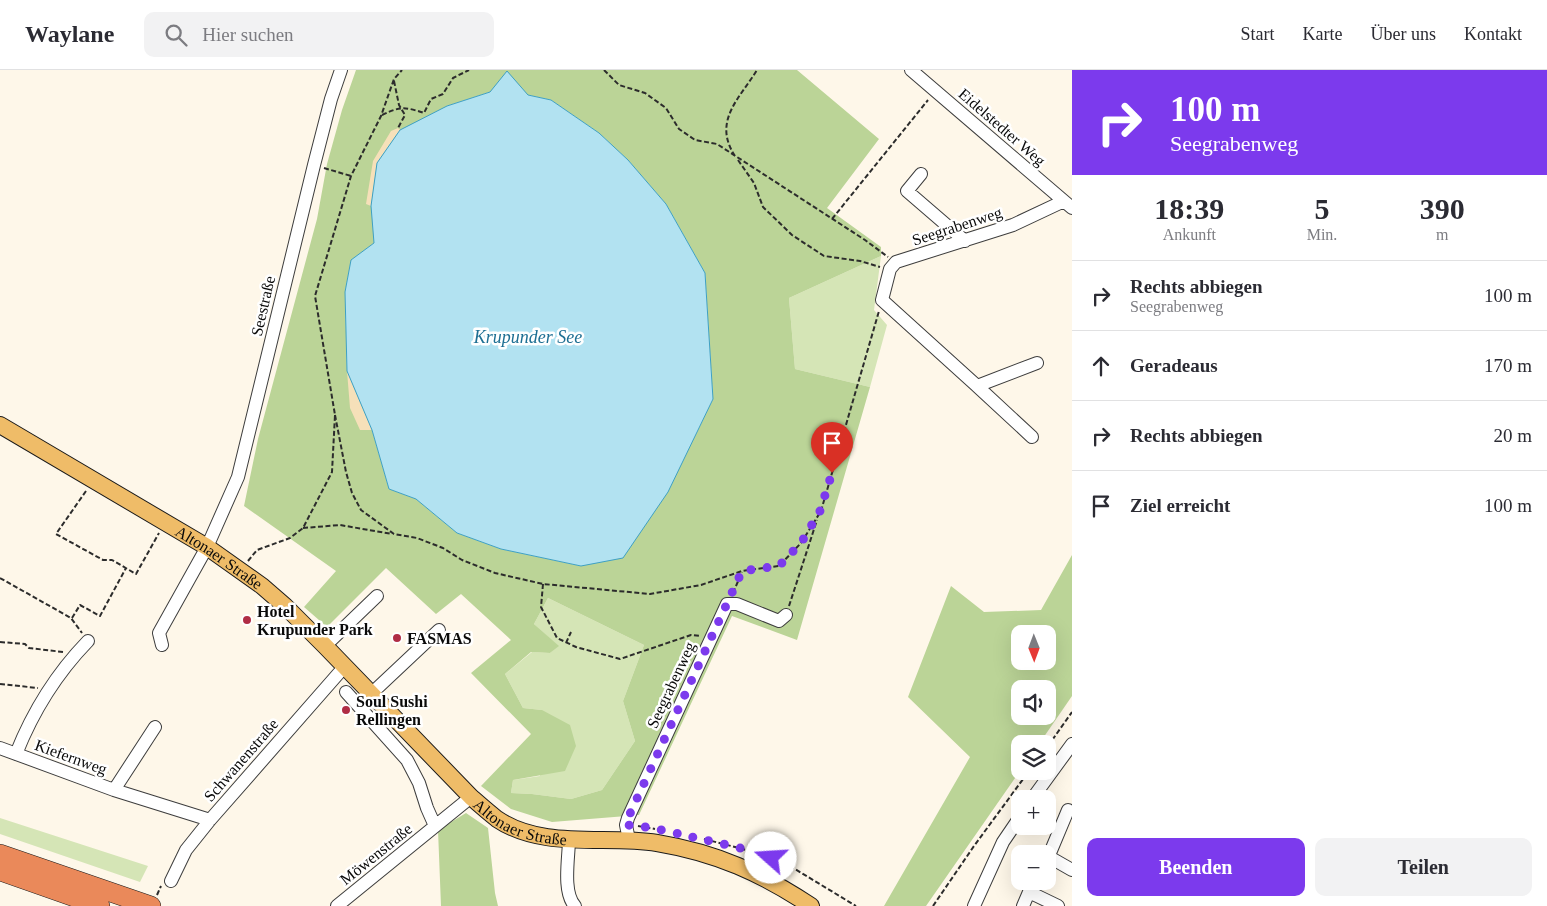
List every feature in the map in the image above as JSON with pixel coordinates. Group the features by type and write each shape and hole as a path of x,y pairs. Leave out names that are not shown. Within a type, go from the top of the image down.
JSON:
{"highway":[{"path":"0,854 152,906"},
{"path":"0,871 100,906"}],"main road":[{"name":"Altonaer Straße","path":"0,425 207,547 262,586 285,606 345,666 471,797 497,819 514,828 548,837 569,838"},
{"path":"569,838 628,833 690,849 737,865 768,879 811,906"}],"street":[{"name":"Seestraße","path":"162,645 158,633 207,547 238,477 314,165 331,99 341,70"},
{"name":"Eidelstedter Weg","path":"911,70 1068,204"},
{"path":"920,174 907,191 965,240"},
{"name":"Seegrabenweg","path":"893,266 1068,204"},
{"path":"893,266 882,300 1032,437"},
{"path":"977,386 1037,363"},
{"path":"325,646 377,596"},
{"name":"Seegrabenweg","path":"628,833 628,818 727,604"},
{"path":"727,604 737,604 779,621 786,615"},
{"path":"372,694 439,630"},
{"name":"Kiefernweg","path":"16,754 27,725 48,689 76,653 88,642"},
{"name":"Schwanenstraße","path":"171,881 186,850 210,820 345,666"},
{"name":"Möwenstraße","path":"346,692 407,760 419,783 426,808 435,826"},
{"name":"Kiefernweg","path":"114,790 156,727"},
{"path":"1039,790 1072,744"},
{"name":"Kiefernweg","path":"0,748 114,790 210,820"},
{"name":"Möwenstraße","path":"337,906 471,797"},
{"path":"1068,810 1050,853 1051,858 1072,870"},
{"path":"974,906 1011,831"},
{"name":"Altonaer Straße","path":"569,838 567,880 571,902 575,906"},
{"path":"1023,906 1029,892 1058,906"}],"path":[{"path":"394,534 361,510 352,493 335,415 315,296 351,176 381,116 394,79 402,70"},
{"path":"381,116 394,109 401,108 424,113 431,99 443,94 453,78 469,70"},
{"path":"604,70 619,86 645,93 666,108 679,129 695,140 716,144 832,219 893,266"},
{"path":"757,70 729,112 726,131 728,146 754,182 763,207 792,235 824,256 893,266"},
{"path":"394,79 394,89 405,115 398,128"},
{"path":"832,219 935,91"},
{"path":"324,167 351,176"},
{"path":"786,615 818,516 882,300"},
{"path":"246,563 257,550 290,538 303,528 332,472 335,415"},
{"path":"86,490 56,534 103,560 112,560 136,574 166,523"},
{"path":"303,528 340,525 417,538 443,548 462,560 495,573 543,584 650,594 701,585 742,571 779,566 801,543 818,516"},
{"path":"72,618 80,604 100,616 126,568"},
{"path":"727,604 742,571"},
{"path":"0,578 72,618 88,642"},
{"path":"543,584 542,607 557,638 576,648 620,659 691,635 711,638"},
{"path":"566,643 571,632"},
{"path":"0,642 26,644 29,648 76,653"},
{"path":"0,684 48,689"},
{"path":"1056,735 1072,712"},
{"path":"933,906 1022,780"},
{"path":"628,833 661,830"},
{"path":"698,838 758,853 785,864 856,906"}],"green space":[{"path":"356,70 797,70 879,139 827,208 881,247 881,256 789,298 795,369 870,387 797,640 732,616 639,815 552,822 511,809 481,786 531,734 471,673 511,640 461,594 436,614 386,568 327,627 304,607 336,571 244,506 258,439 317,219 327,164 342,110","holes":["490,92 528,95 551,100 599,133 628,160 666,204 705,273 713,399 694,438 581,566 501,549 457,533 416,499 389,489 372,430 347,371 345,292 351,261 374,243 447,106","548,598 644,645 623,701 635,741 602,790 571,799 511,793 513,780 565,771 576,746 570,725 542,710 523,708 505,674 531,652 550,653 559,646 534,624"]},
{"path":"881,256 874,310 887,325 870,387 795,369 789,298"},
{"path":"1072,555 1072,696 1056,719 1056,680 1011,680 1011,725 1052,725 1045,735 1011,735 1011,780 1014,780 926,906 884,906 970,757 908,697 951,586 984,612 1041,610"},
{"path":"548,598 644,645 623,701 635,741 602,790 571,799 511,793 513,780 540,776 542,710 523,708 505,674 532,652 550,653 558,646 534,624"},
{"path":"466,813 488,828 498,906 441,906 438,830"},
{"path":"0,818 148,866 140,882 0,834"}],"sand":[{"path":"398,128 400,130 377,163 371,206 366,204 373,161 391,131"},
{"path":"347,371 372,430 360,430 350,408"}],"water":[{"name":"Krupunder See","path":"507,71 528,95 551,100 599,133 628,160 666,204 705,273 713,399 668,492 623,558 581,566 501,549 457,533 416,499 389,489 372,430 347,371 345,292 351,260 374,243 371,206 377,163 400,130 447,106 490,92"}],"place":[{"name":"Hotel Krupunder Park","path":"247,620"},
{"name":"FASMAS","path":"397,638"},
{"name":"Soul Sushi Rellingen","path":"346,710"}],"route":[{"path":"771,858 717,842 636,825 626,825 742,571 779,566 801,543 820,511 832,473"}]}
